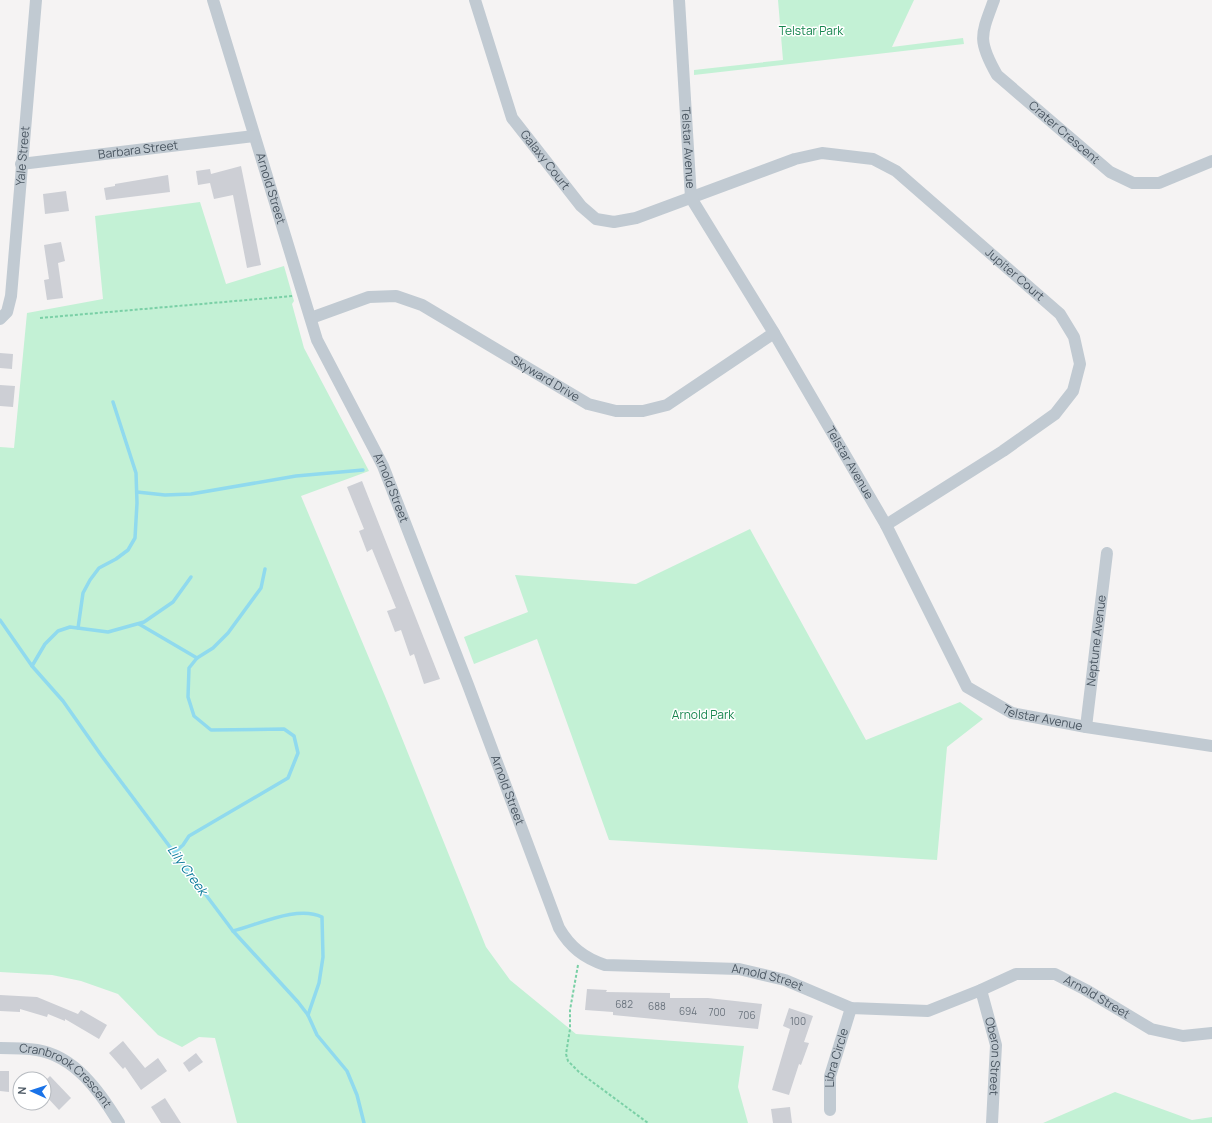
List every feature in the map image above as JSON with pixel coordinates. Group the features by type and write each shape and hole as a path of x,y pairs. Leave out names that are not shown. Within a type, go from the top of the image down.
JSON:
{"street":[{"name":"Yale Street","path":"3,316 11,296 36,0"},
{"name":"Arnold Street","path":"213,0 317,340 366,431 382,466 468,685 558,928 566,940 580,953 594,962 616,967 739,970 752,972 791,982 850,1008 928,1011 1016,974 1055,974 1086,990 1151,1029 1183,1036 1212,1033"},
{"name":"Galaxy Court","path":"476,0 512,118 581,206 596,219 614,222 636,218 691,198"},
{"name":"Telstar Avenue","path":"679,0 691,198 774,333 886,525 967,687 1012,713 1086,728 1212,746"},
{"name":"Crater Crescent","path":"994,0 982,32 985,54 997,74 1110,172 1133,183 1159,183 1212,161"},
{"name":"Barbara Street","path":"21,164 254,136"},
{"name":"Jupiter Court","path":"691,198 795,158 822,153 873,159 896,170 1060,314 1074,337 1080,364 1073,391 1055,414 1003,452 886,525"},
{"name":"Skyward Drive","path":"311,318 369,297 396,296 422,305 588,404 616,411 643,411 667,405 774,333"},
{"name":"Neptune Avenue","path":"1086,728 1107,553"},
{"name":"Oberon Street","path":"981,990 996,1045 992,1123"},
{"name":"Libra Circle","path":"830,1110 830,1076 850,1008"},
{"name":"Cranbrook Crescent","path":"0,1048 36,1050 56,1056 68,1062 82,1074 110,1108 119,1123"}],"path":[{"path":"40,318 304,295"},
{"path":"580,953 570,1010 570,1029 566,1054 568,1061 584,1076 648,1123"}],"green space":[{"name":"Telstar Park","path":"778,0 914,0 892,47 963,38 964,44 694,75 694,70 783,60"},
{"path":"200,202 226,284 284,266 294,301 292,304 304,348 369,471 301,496 387,701 486,947 510,980 576,1034 744,1046 738,1087 748,1123 237,1123 215,1038 199,1037 182,1047 158,1035 118,994 81,981 52,975 0,972 0,447 14,448 27,313 103,299 95,216"},
{"name":"Arnold Park","path":"750,529 866,740 960,702 983,719 947,747 937,860 609,840 537,639 474,664 464,637 528,612 515,575 636,584"},
{"path":"1115,1092 1192,1120 1212,1117 1212,1123 1043,1123"}],"building":[{"path":"241,166 261,265 247,268 233,195 214,199 210,183 198,185 196,171 210,169 211,174"},
{"path":"168,175 170,192 106,200 104,188 115,186 115,184"},
{"path":"66,191 69,211 45,214 43,194"},
{"path":"61,242 65,261 58,263 63,298 47,300 44,280 49,279 44,245"},
{"path":"0,353 13,354 12,369 0,368"},
{"path":"0,385 15,386 13,407 0,406"},
{"path":"362,481 440,679 424,684 414,654 410,656 401,630 395,632 387,611 396,608 372,549 367,552 359,531 364,529 347,487"},
{"path":"587,989 607,990 606,992 670,993 670,998 708,998 762,1004 758,1029 613,1015 613,1012 585,1010"},
{"path":"0,995 37,997 78,1014 81,1010 107,1025 99,1039 65,1019 65,1021 48,1014 47,1017 20,1009 20,1012 0,1011"},
{"path":"789,1008 813,1016 804,1042 809,1043 801,1065 799,1064 789,1095 772,1090 790,1029 783,1026"},
{"path":"123,1041 145,1068 158,1058 167,1071 141,1090 125,1067 123,1069 109,1053"},
{"path":"196,1053 203,1062 189,1072 183,1063"},
{"path":"0,1071 9,1071 9,1092 0,1091"},
{"path":"52,1078 71,1098 59,1110 52,1103"},
{"path":"165,1098 181,1123 161,1123 151,1107"},
{"path":"790,1107 792,1123 773,1123 771,1109"}],"waterway":[{"path":"78,628 83,593 90,580 99,568 116,559 128,550 135,538 137,503 136,473 113,402"},
{"path":"137,492 165,495 191,494 296,476 363,470"},
{"path":"175,852 183,845 189,836 288,778 298,753 294,736 284,729 211,730 194,716 188,697 189,668 197,658 213,648 228,633 261,588 265,569"},
{"path":"32,666 45,644 58,631 70,627 108,632 144,622 173,602 191,577"},
{"name":"Lily Creek","path":"0,620 32,666 63,701 101,755 233,931 308,1015 317,1035 347,1071 357,1095 364,1123"},
{"path":"139,624 197,658"},
{"path":"233,931 278,917 301,913 322,917 323,957 319,983 308,1015"}]}
